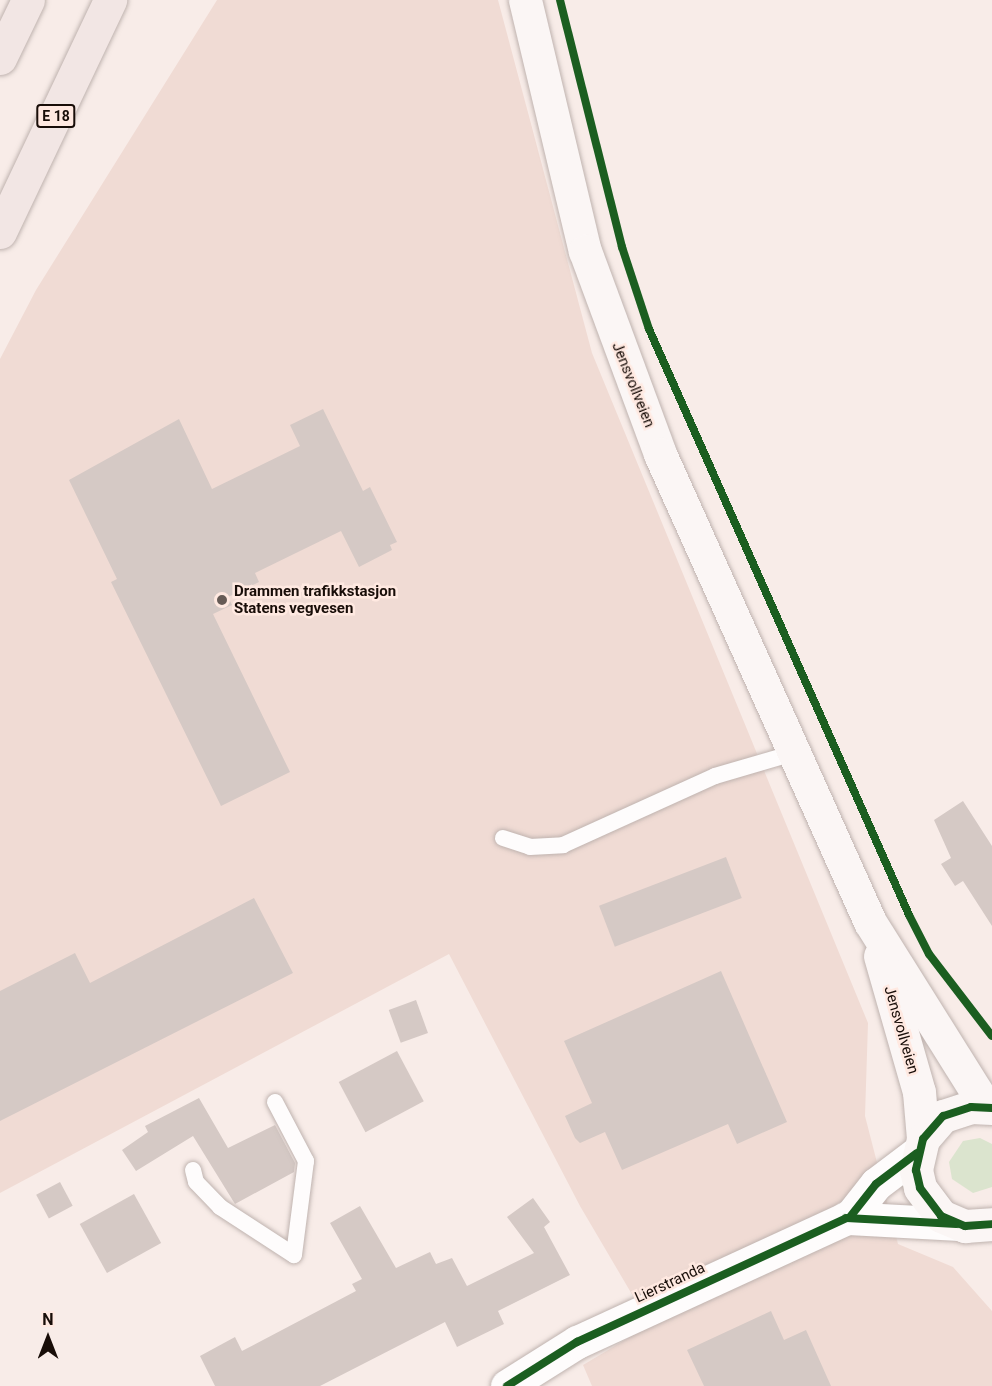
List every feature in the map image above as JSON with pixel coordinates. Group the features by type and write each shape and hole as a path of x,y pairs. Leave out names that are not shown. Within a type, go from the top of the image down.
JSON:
{"highway":[{"path":"0,58 28,0"},
{"name":"E 18","path":"0,232 110,0"}],"street":[{"name":"Jensvollveien","path":"525,0 570,195 606,319 790,754 870,922 989,1107"},
{"name":"Jensvollveien","path":"870,922 919,1092 920,1146 916,1170 928,1204 974,1225"},
{"path":"920,1146 943,1116 989,1107"},
{"name":"Lierstranda","path":"507,1386 577,1342 850,1217 876,1184 920,1146"},
{"name":"Lierstranda","path":"850,1217 974,1225"},
{"path":"974,1225 992,1253"}],"lane":[{"path":"503,838 530,847 563,845 715,776 790,754"},
{"path":"193,1170 196,1182 220,1207 294,1255 306,1161 275,1102"}],"shaded area":[{"path":"217,0 498,0 592,353 868,1023 865,1116 898,1244 953,1267 992,1311 992,1386 592,1386 583,1365 650,1325 580,1206 449,954 0,1193 0,359 36,290"}],"green space":[{"path":"980,1138 992,1144 992,1187 973,1193 952,1179 949,1162 963,1141"}],"building":[{"path":"323,409 363,491 370,487 397,542 390,545 392,550 359,567 341,531 255,573 259,582 228,597 232,605 213,614 290,772 221,806 111,582 117,579 69,480 179,419 212,489 300,446 290,425"},
{"path":"963,801 992,846 992,926 963,881 955,886 941,864 951,858 934,820"},
{"path":"726,857 742,898 615,947 599,906"},
{"path":"254,898 293,973 0,1121 0,991 75,953 90,983"},
{"path":"721,971 787,1122 737,1144 728,1124 622,1170 605,1132 580,1143 575,1138 565,1116 592,1103 564,1041"},
{"path":"416,1000 428,1033 401,1043 389,1010"},
{"path":"397,1051 424,1101 365,1132 339,1082"},
{"path":"199,1098 228,1148 275,1125 295,1163 294,1172 235,1204 193,1136 136,1171 122,1150 148,1132 145,1126"},
{"path":"60,1182 73,1206 49,1219 36,1195"},
{"path":"134,1194 161,1243 107,1273 80,1224"},
{"path":"533,1198 550,1222 544,1227 570,1275 498,1311 504,1324 457,1347 445,1322 320,1386 215,1386 200,1356 235,1337 242,1351 356,1291 352,1284 362,1279 330,1223 360,1206 396,1268 430,1252 436,1264 452,1258 467,1286 534,1253 507,1217"},
{"path":"771,1311 784,1340 806,1330 831,1386 704,1386 687,1350"}],"cycle path":[{"path":"560,0 622,247 649,329 909,915 929,954 992,1036"},
{"path":"992,1108 971,1107 943,1116 923,1139 916,1170 920,1188 941,1216 965,1226 992,1224"},
{"path":"850,1217 876,1184 917,1153"},
{"path":"507,1386 577,1342 846,1218 957,1224"}],"place":[{"name":"Drammen trafikkstasjon Statens vegvesen","path":"222,600"}]}
